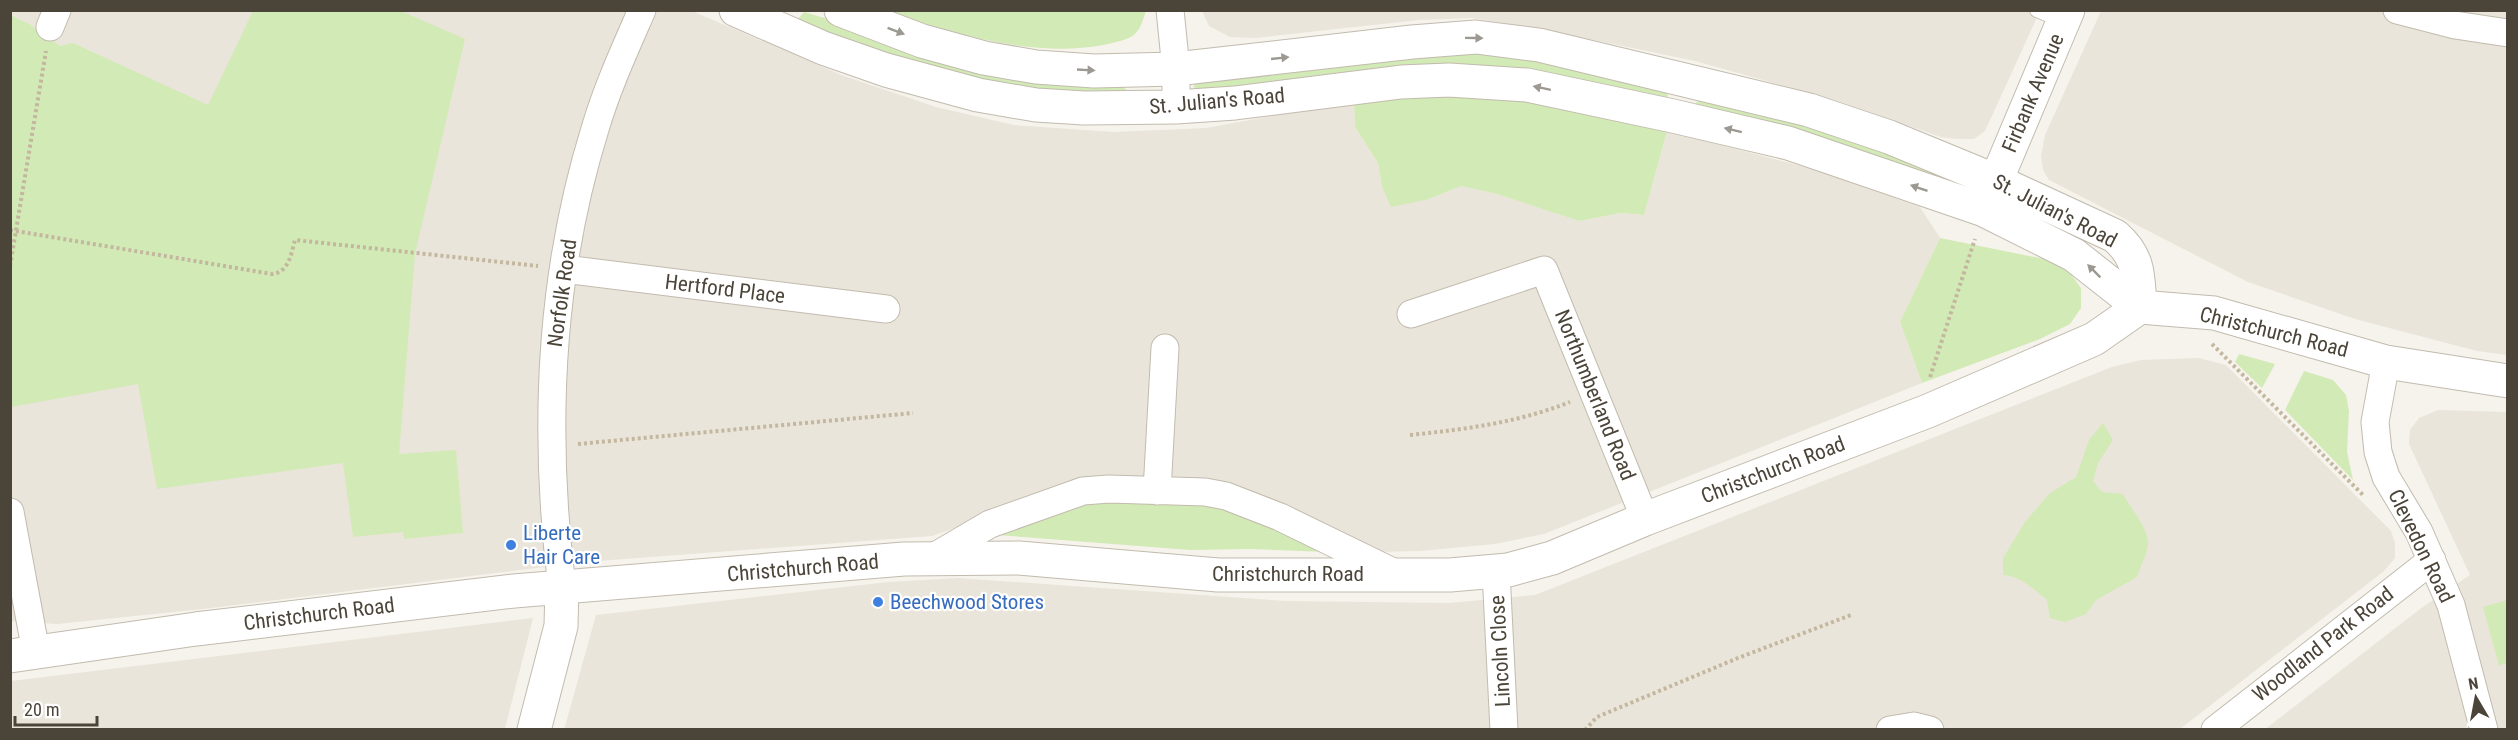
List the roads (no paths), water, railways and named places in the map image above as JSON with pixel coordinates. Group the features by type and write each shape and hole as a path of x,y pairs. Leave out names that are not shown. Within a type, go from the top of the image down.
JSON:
{"street":[{"name":"Norfolk Road","path":"562,587 551,446 553,350 564,269 595,128 642,10"},
{"name":"St. Julian's Road","path":"736,10 772,18 823,48 886,70 978,95 1036,105 1084,108 1176,108 1235,103 1401,82 1449,80 1527,85 1788,143 1990,195"},
{"name":"St. Julian's Road","path":"841,10 922,41 984,58 1036,67 1094,70 1176,69 1412,42 1476,38 1539,45 1809,110 1889,137 1990,195 2074,255 2140,307"},
{"path":"1170,10 1176,69 1176,108"},
{"path":"2397,10 2455,25 2508,33"},
{"name":"Firbank Avenue","path":"1990,195 2056,14"},
{"path":"1673,116 1679,79"},
{"name":"Hertford Place","path":"564,269 886,309"},
{"name":"Northumberland Road","path":"1411,314 1544,270 1645,519"},
{"name":"Christchurch Road","path":"23,654 196,629 562,587 932,558 1019,558 1218,574 1399,575 1496,572 1540,562 1645,519 1928,411 2094,339 2140,307 2200,311 2230,317 2386,362 2508,381"},
{"path":"1157,490 1165,348"},
{"name":"Clevedon Road","path":"2386,362 2375,422 2378,452 2386,477 2411,517 2451,605 2484,729"},
{"path":"932,558 980,528 1071,495 1109,489 1157,490 1205,492 1236,500 1280,517 1399,575"},
{"path":"10,512 23,654"},
{"name":"Woodland Park Road","path":"2215,729 2432,560"},
{"name":"Lincoln Close","path":"1496,572 1504,729"},
{"path":"534,729 561,626 562,587"},
{"path":"1890,729 1914,726 1930,729"}],"place":[{"name":"Liberte Hair Care","path":"511,545"},
{"name":"Beechwood Stores","path":"878,602"}]}
